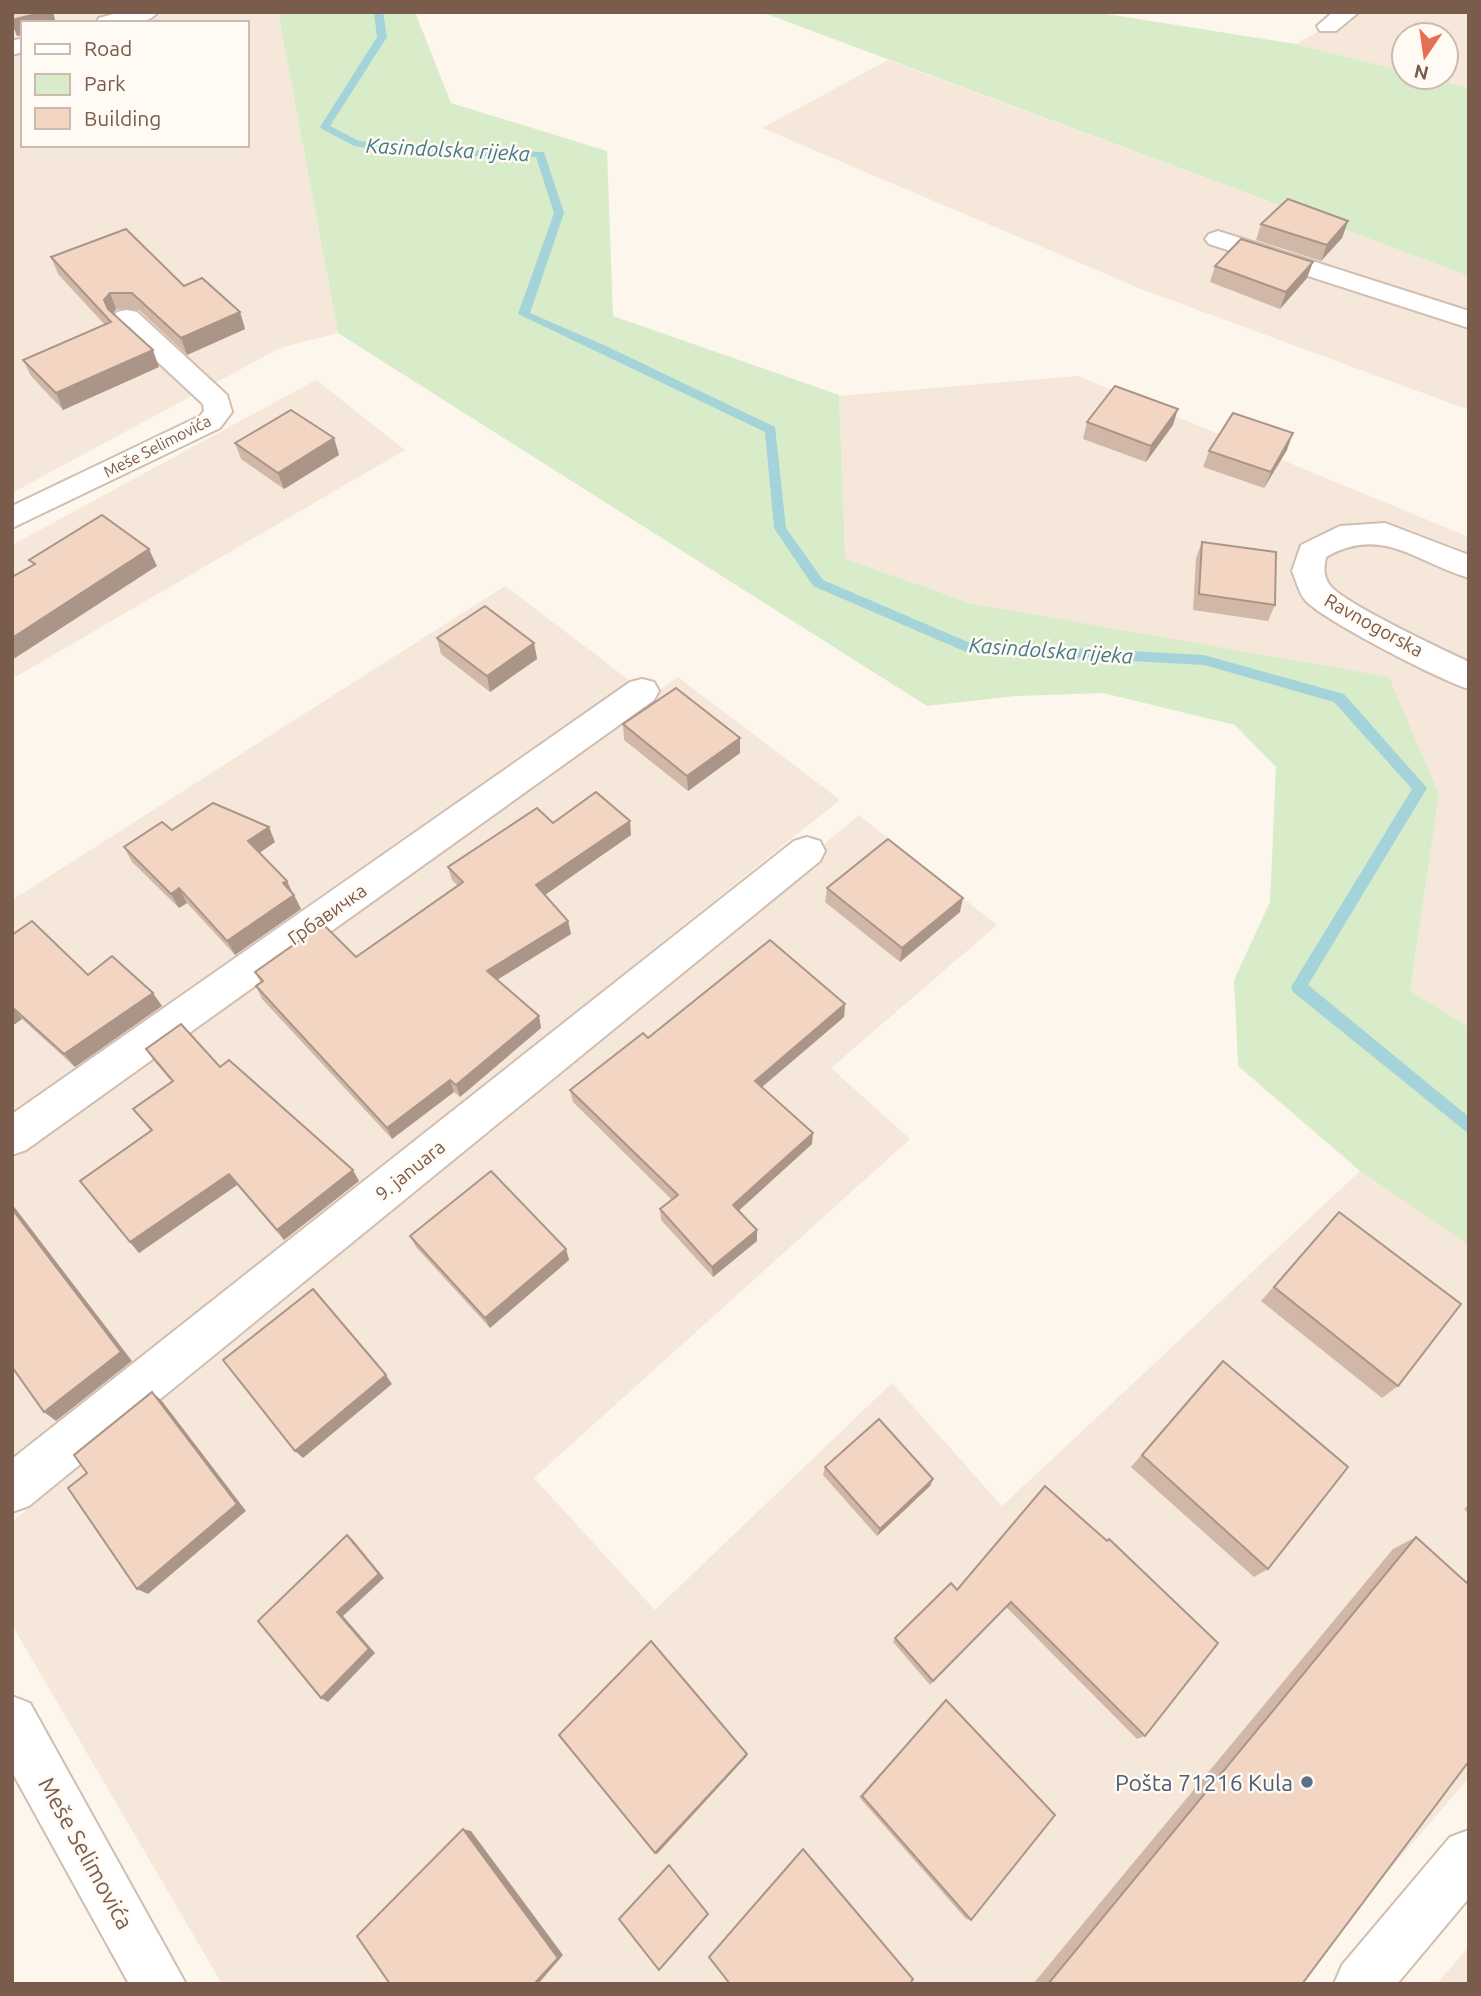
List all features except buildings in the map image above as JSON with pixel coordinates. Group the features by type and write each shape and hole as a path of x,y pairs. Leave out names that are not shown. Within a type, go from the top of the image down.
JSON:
{"street":[{"path":"114,21 147,12"},
{"path":"1328,26 1348,12"},
{"path":"1218,239 1469,320"},
{"name":"Meše Selimovića","path":"12,518 210,422 218,412 217,401 127,317"},
{"name":"Ravnogorska","path":"1469,567 1385,533 1340,537 1312,552 1308,571 1317,593 1353,617 1469,677"},
{"name":"Грбавичка","path":"12,1137 642,691"},
{"name":"9. januara","path":"12,1489 807,851"},
{"name":"Meše Selimovića","path":"12,1721 159,1984"},
{"path":"1361,1984 1469,1856"}],"shaded area":[{"path":"12,12 278,12 338,333 280,348 12,493"},
{"path":"1353,12 1469,12 1469,88 1460,86 1460,21 1390,21 1390,68 1296,44"},
{"path":"888,60 1469,276 1469,410 1141,289 762,128"},
{"path":"1078,376 1469,537 1469,1027 1410,991 1439,795 973,604 844,559 839,396"},
{"path":"316,380 405,450 12,679 12,545"},
{"path":"505,586 629,680 12,1111 12,900"},
{"path":"678,677 840,800 12,1463 12,1159"},
{"path":"859,815 997,925 831,1068 910,1139 534,1478 655,1610 892,1383 1002,1506 1360,1171 1469,1245 1469,1778 1290,1984 222,1984 12,1625 12,1522"},
{"path":"1469,1946 1469,1984 1437,1984"}],"green space":[{"path":"278,12 415,12 451,103 607,151 613,316 839,395 845,559 973,604 1389,677 1439,795 1410,991 1469,1027 1469,1245 1360,1171 1238,1066 1234,980 1270,902 1276,767 1235,725 1103,693 1015,696 927,706 338,333"},
{"path":"761,12 1094,12 1296,44 1390,68 1390,91 1460,91 1460,86 1469,88 1469,276"}],"waterway":[{"name":"Kasindolska rijeka","path":"378,12 382,37 325,127 357,144 418,152 540,154 559,213 524,314 602,348 771,430 780,528 818,583 966,647 1204,660 1339,698 1420,788 1299,987 1469,1127"}],"place":[{"name":"Pošta 71216 Kula","path":"1307,1782"}]}
